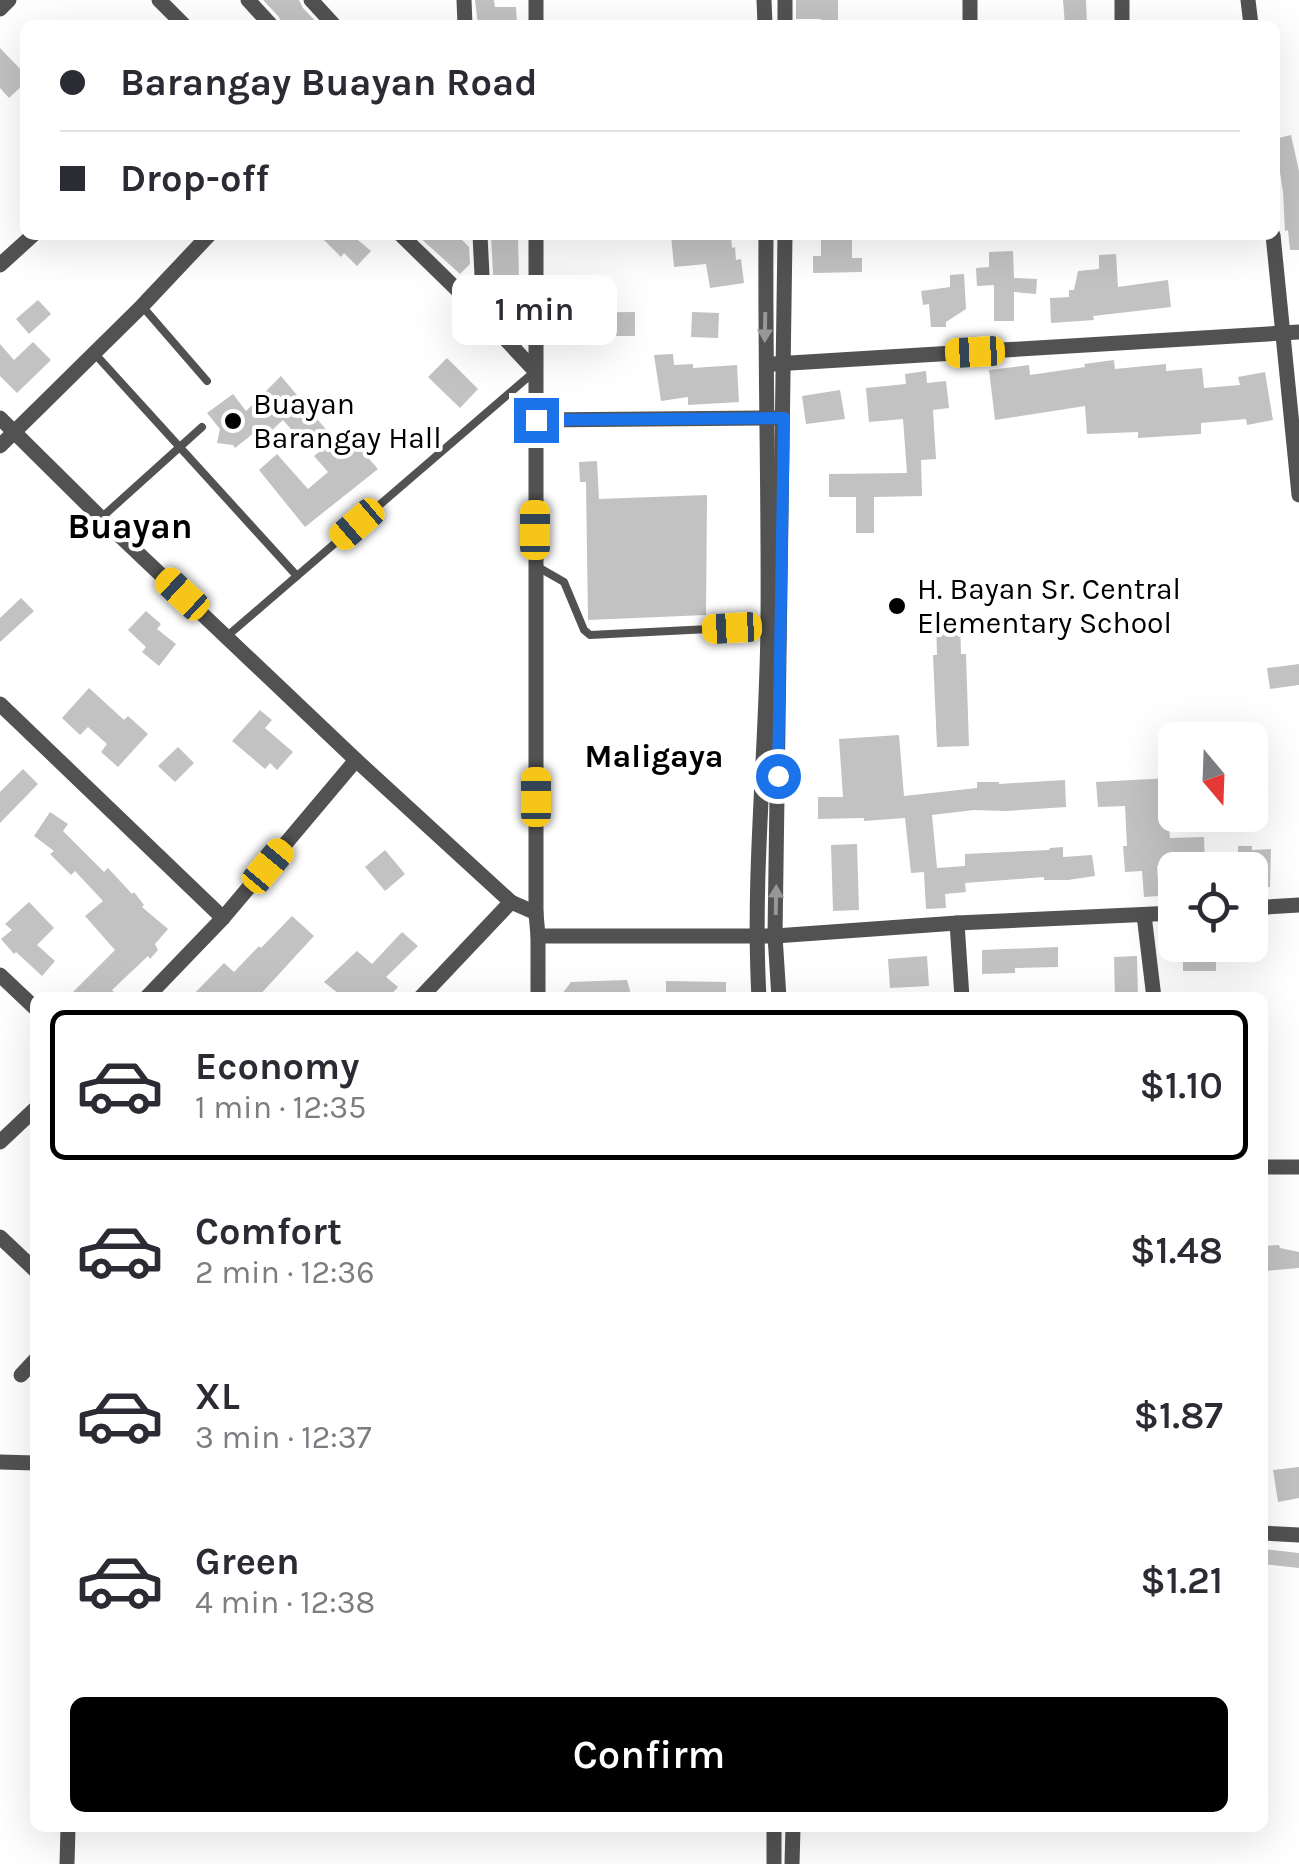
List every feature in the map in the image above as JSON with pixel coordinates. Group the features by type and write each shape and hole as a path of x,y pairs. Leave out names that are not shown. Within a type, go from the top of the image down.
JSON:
{"street":[{"path":"0,9 9,0"},
{"path":"160,0 179,20"},
{"path":"248,0 267,20"},
{"path":"311,0 329,20"},
{"path":"0,266 28,240"},
{"path":"0,446 204,240"},
{"path":"406,240 536,371"},
{"path":"478,240 484,316"},
{"path":"536,240 538,992"},
{"path":"759,992 756,935 768,626 766,240"},
{"path":"779,992 775,936 785,240"},
{"path":"1272,240 1299,495"},
{"path":"765,364 1299,332"},
{"path":"0,418 356,760 511,902 536,912"},
{"path":"536,420 784,418"},
{"path":"0,704 223,918"},
{"path":"152,992 223,918 356,760"},
{"path":"426,992 511,902"},
{"path":"1268,907 1299,905"},
{"path":"538,936 775,936 1158,914"},
{"path":"1144,915 1153,992"},
{"path":"957,923 962,992"},
{"path":"0,975 30,1003"},
{"path":"0,1142 30,1114"},
{"path":"1268,1168 1299,1167"},
{"path":"0,1237 30,1265"},
{"path":"21,1375 30,1365"},
{"path":"0,1462 30,1463"},
{"path":"1268,1533 1299,1535"},
{"path":"67,1864 68,1832"},
{"path":"774,1832 774,1864"},
{"path":"792,1832 792,1864"}],"lane":[{"path":"142,306 207,381"},
{"path":"94,354 298,576"},
{"path":"226,637 536,371"},
{"path":"101,518 202,427"},
{"path":"535,566 564,582 584,630 590,635 768,626"}],"building":[{"path":"263,0 299,0 314,20 280,20"},
{"path":"475,0 494,0 495,7 516,7 517,20 477,20"},
{"path":"796,0 838,0 838,20 796,19"},
{"path":"1063,0 1086,0 1087,20 1065,20"},
{"path":"0,48 20,69 20,88 9,98 0,88"},
{"path":"1291,135 1299,171 1299,250 1290,250 1288,230 1285,231 1280,138"},
{"path":"324,240 358,240 371,251 357,266 344,253 341,257"},
{"path":"423,240 462,240 469,247 470,264 460,274"},
{"path":"491,240 518,240 520,326 509,326 504,322 504,311 495,311"},
{"path":"671,240 731,240 736,260 741,259 744,283 710,288 706,264 674,267"},
{"path":"821,240 852,240 852,258 862,258 862,272 813,273 813,256 821,256"},
{"path":"1013,251 1014,278 1037,279 1036,294 1014,292 1014,321 994,321 994,285 977,286 976,268 989,267 989,252"},
{"path":"1116,254 1118,287 1168,280 1171,307 1051,323 1050,298 1069,297 1078,271 1099,269 1099,255"},
{"path":"964,274 966,309 946,322 946,327 931,327 929,304 923,305 921,291 950,287 950,275"},
{"path":"38,300 51,314 29,334 16,319"},
{"path":"635,312 635,336 547,336 547,313"},
{"path":"692,312 719,313 718,338 691,337"},
{"path":"33,342 51,360 17,393 0,376 0,344 14,360"},
{"path":"673,354 674,365 737,365 739,402 688,405 688,397 661,401 654,355"},
{"path":"447,358 478,389 460,408 428,377"},
{"path":"1114,360 1115,369 1166,364 1166,371 1202,368 1204,388 1240,385 1238,377 1265,372 1273,420 1247,425 1246,419 1201,423 1201,434 1138,438 1138,432 1087,434 1085,406 995,420 989,370 1029,365 1030,375"},
{"path":"926,371 927,383 946,381 949,408 933,410 936,459 921,460 922,496 874,497 874,533 856,533 856,497 829,497 829,474 907,473 903,419 869,422 866,388 906,384 905,374"},
{"path":"281,376 334,439 344,430 378,469 305,527 259,470 277,454 308,489 328,472 314,456 319,452 301,431 296,435 283,420 270,432 264,425 235,448 217,443 220,429 207,413 233,394 246,411"},
{"path":"840,390 845,419 806,424 802,396"},
{"path":"597,461 599,499 707,495 706,615 588,620 586,482 580,482 579,462"},
{"path":"21,598 34,611 0,642 0,618"},
{"path":"146,611 161,624 157,629 176,644 159,666 142,652 146,647 128,630"},
{"path":"960,619 961,654 966,654 969,746 937,747 933,655 937,655 936,620"},
{"path":"1299,664 1299,685 1270,689 1267,668"},
{"path":"89,688 124,720 128,716 148,734 118,767 101,752 107,744 88,727 80,735 62,718"},
{"path":"260,710 272,720 265,728 293,752 277,770 270,763 265,769 232,741"},
{"path":"899,735 904,796 977,788 977,782 1065,780 1066,807 932,815 937,868 965,866 965,854 1063,847 1063,857 1092,855 1095,876 965,883 966,892 945,894 946,908 926,909 924,872 911,873 905,818 818,819 818,797 843,797 839,739"},
{"path":"178,747 194,763 175,782 158,766"},
{"path":"23,769 38,784 0,823 0,792"},
{"path":"1158,779 1158,832 1169,832 1170,838 1204,837 1205,852 1158,852 1158,896 1144,897 1142,871 1125,872 1125,806 1098,807 1096,782"},
{"path":"50,812 68,824 63,831 104,872 108,868 134,892 142,907 168,929 155,944 158,950 114,992 73,992 115,950 85,916 103,901 75,871 71,875 50,854 54,851 34,836"},
{"path":"857,844 859,910 833,911 831,845"},
{"path":"1238,846 1271,849 1270,887 1268,852 1238,852"},
{"path":"385,850 405,874 385,891 365,867"},
{"path":"29,902 54,928 37,945 55,961 42,976 1,939 12,930 5,924"},
{"path":"292,916 314,936 263,992 196,992 224,963 234,972"},
{"path":"402,932 418,946 386,977 398,987 393,992 336,992 324,982 357,951 372,964"},
{"path":"1058,947 1058,967 982,974 982,950"},
{"path":"927,956 929,986 890,988 888,959"},
{"path":"1137,956 1138,992 1115,992 1114,957"},
{"path":"1183,962 1216,962 1216,971 1183,971"},
{"path":"627,980 630,992 564,992 571,982"},
{"path":"666,981 726,982 726,992 666,992"},
{"path":"1268,1246 1299,1252 1299,1268 1268,1271"},
{"path":"1299,1467 1299,1498 1278,1502 1273,1470"},
{"path":"1268,1550 1299,1553 1299,1568 1268,1565"}],"place":[{"name":"Buayan Barangay Hall","path":"233,421"},
{"name":"H. Bayan Sr. Central Elementary School","path":"897,606"}],"district":[{"name":"Buayan","path":"130,526"},
{"name":"Maligaya","path":"654,756"}],"route":[{"path":"536,420 784,418 778,776"}]}
